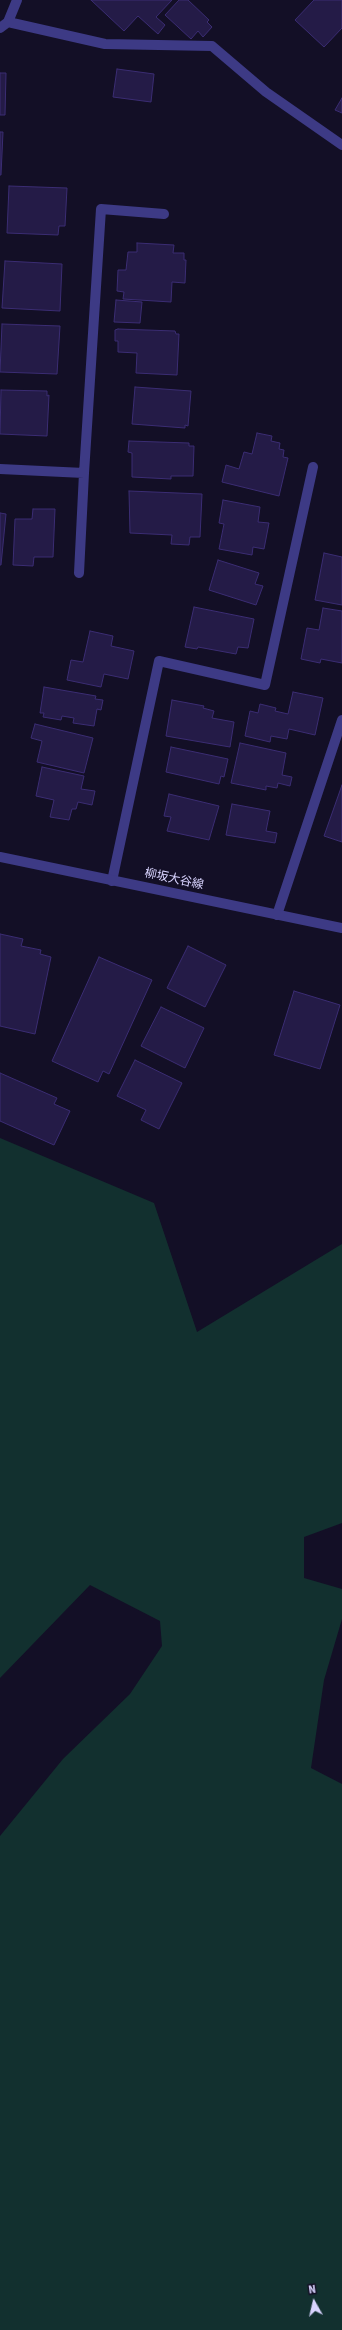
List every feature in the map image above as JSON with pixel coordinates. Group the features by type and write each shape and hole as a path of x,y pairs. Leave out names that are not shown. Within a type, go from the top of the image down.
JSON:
{"street":[{"path":"17,0 4,25 105,44 212,46 266,92 342,145"},
{"path":"79,574 101,209 164,214"},
{"path":"112,881 160,661 265,685 313,467"},
{"path":"0,469 84,473"},
{"path":"277,916 342,720"},
{"name":"柳坂大谷線","path":"0,857 277,916 342,928"}],"green space":[{"path":"0,1138 154,1203 197,1332 342,1244 342,1523 304,1537 304,1578 342,1589 342,1619 324,1680 311,1768 342,1784 342,2330 0,2330 0,1836 63,1759 130,1694 162,1646 160,1621 90,1585 0,1678"}],"building":[{"path":"91,0 172,0 156,17 165,25 158,34 138,16 124,31"},
{"path":"179,0 188,0 209,20 207,22 212,27 203,37 198,31 191,39 165,15"},
{"path":"314,0 342,0 342,28 324,47 295,20"},
{"path":"117,69 154,74 151,102 113,97"},
{"path":"0,73 6,73 5,115 0,115"},
{"path":"342,98 342,113 335,110"},
{"path":"0,132 3,132 1,175 0,175"},
{"path":"9,186 67,188 65,226 59,226 58,235 7,233"},
{"path":"137,243 174,245 173,253 184,253 184,260 186,260 185,283 172,282 171,302 123,299 124,292 117,291 118,270 126,270 128,252 137,252"},
{"path":"5,261 62,264 60,311 2,308"},
{"path":"116,300 142,302 140,323 114,322"},
{"path":"2,324 60,326 57,374 0,372"},
{"path":"115,330 175,331 176,334 179,334 177,375 136,373 137,353 118,352 118,341 115,341"},
{"path":"135,387 191,391 188,426 185,425 185,428 132,424"},
{"path":"1,390 47,391 47,396 49,395 47,436 0,434"},
{"path":"257,433 272,436 271,441 280,443 279,449 284,450 283,457 288,458 279,496 222,482 226,465 239,469 244,452 252,454"},
{"path":"129,441 189,443 189,446 194,446 193,476 171,476 171,479 132,477 132,453 128,452"},
{"path":"129,491 202,494 200,537 190,537 189,545 171,544 172,535 130,533"},
{"path":"223,500 260,507 258,522 269,523 264,549 253,547 252,555 219,549 224,524 219,523"},
{"path":"33,509 55,509 53,557 34,557 33,566 13,565 15,519 32,519"},
{"path":"0,513 6,514 1,565 0,565"},
{"path":"324,553 342,557 342,605 315,600"},
{"path":"218,560 259,573 255,584 263,586 256,605 209,590"},
{"path":"194,607 254,619 248,648 238,647 236,654 198,647 197,649 185,647"},
{"path":"323,608 342,611 342,663 321,659 320,663 301,659 307,628 319,630"},
{"path":"90,631 113,636 111,646 134,651 128,679 104,674 101,687 67,680 71,660 83,662"},
{"path":"44,687 96,696 95,699 103,700 101,710 97,709 94,726 73,723 74,718 62,716 61,720 43,717 44,713 40,713"},
{"path":"293,692 323,698 315,735 289,729 287,739 271,736 270,742 245,736 250,711 258,713 260,704 276,708 275,711 288,714"},
{"path":"172,700 204,706 203,708 214,711 212,718 234,722 230,747 166,736"},
{"path":"35,724 93,738 84,773 37,762 42,741 31,738"},
{"path":"240,743 286,753 282,775 292,777 290,786 278,783 277,788 266,786 266,790 231,783"},
{"path":"171,747 228,759 224,777 221,776 219,784 166,772"},
{"path":"42,767 84,776 81,789 95,791 92,805 78,802 76,809 72,809 69,820 50,817 54,800 36,796"},
{"path":"342,785 342,842 324,836"},
{"path":"169,794 219,806 209,840 167,831 171,817 164,816"},
{"path":"232,804 270,811 266,831 277,833 275,843 226,835"},
{"path":"0,934 23,939 21,946 41,950 40,954 51,957 35,1034 0,1026"},
{"path":"188,946 226,965 205,1007 167,988"},
{"path":"99,957 152,980 109,1074 103,1071 98,1082 52,1061"},
{"path":"294,991 340,1005 320,1069 274,1055"},
{"path":"161,1007 204,1028 185,1068 141,1046"},
{"path":"135,1060 182,1083 159,1129 141,1120 146,1110 117,1096"},
{"path":"0,1073 57,1098 54,1104 70,1111 54,1145 0,1121"}]}
